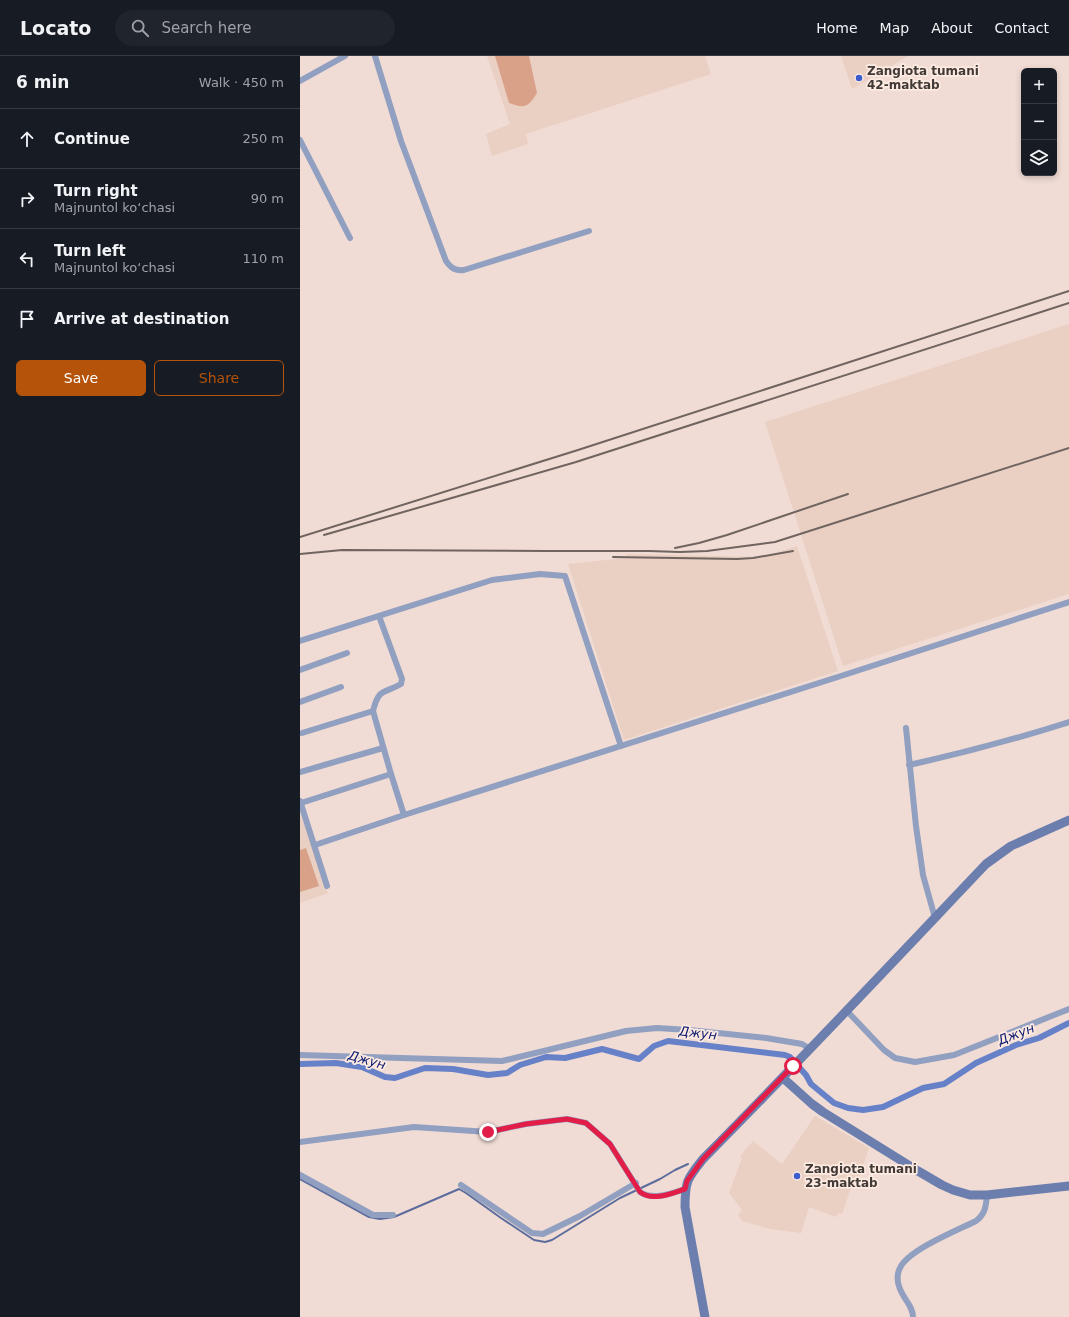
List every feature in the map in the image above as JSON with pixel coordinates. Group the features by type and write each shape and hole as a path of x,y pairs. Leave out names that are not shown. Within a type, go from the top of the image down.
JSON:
{"main road":[{"path":"705,1317 685,1207 685,1189 687,1181 703,1159 783,1078 802,1056 847,1012 986,864 1011,846 1069,820"},
{"path":"783,1078 823,1112 942,1185 970,1194 987,1195 1069,1186"}],"street":[{"path":"300,81 345,56"},
{"path":"375,56 401,141 446,261 451,268 464,270 589,231"},
{"path":"300,140 350,238"},
{"path":"300,641 492,580 540,574 565,576 621,746"},
{"path":"315,845 404,815 837,678 1069,602"},
{"path":"379,616 402,679 401,684 378,695 373,711 404,815"},
{"path":"300,670 347,653"},
{"path":"300,702 341,687"},
{"path":"301,731 373,711"},
{"path":"909,765 1034,734 1069,722"},
{"path":"906,728 916,826 923,875 935,918"},
{"path":"300,772 384,748"},
{"path":"327,886 300,802 391,774"},
{"path":"847,1012 884,1050 895,1058 915,1062 954,1055 1069,1008"},
{"path":"300,1055 502,1061 626,1031 657,1028 766,1038 802,1044 810,1049"},
{"path":"300,1142 414,1127 488,1132 526,1124 567,1119 586,1123 610,1144 638,1187 645,1195 664,1196 685,1189"},
{"path":"300,1175 373,1215 393,1215"},
{"path":"461,1185 532,1234 543,1234 638,1187"},
{"path":"913,1317 913,1310 899,1287 898,1274 900,1267 909,1257 934,1241 976,1221 981,1217 986,1210 987,1195"}],"shaded area":[{"path":"487,56 705,56 711,74 526,134 528,144 492,156 486,134 510,124"},
{"path":"495,56 529,56 537,93 526,106 519,106 509,103"},
{"name":"Zangiota tumani 42-maktab","path":"841,56 908,56 852,89"},
{"path":"1069,324 1069,594 843,666 765,422"},
{"path":"797,546 838,671 624,740 568,564 625,558 627,554 761,557"},
{"path":"300,812 328,893 300,903"},
{"path":"306,848 319,886 300,892 300,850"},
{"name":"Zangiota tumani 23-maktab","path":"815,1116 869,1148 855,1189 851,1188 842,1214 838,1213 836,1217 809,1207 801,1233 770,1229 742,1221 738,1215 742,1210 729,1193 742,1158 740,1156 753,1141 782,1164"}],"waterway":[{"name":"Джун","path":"300,1064 336,1063 362,1067 385,1077 395,1078 425,1068 453,1069 488,1075 507,1073 520,1065 546,1057 565,1058 602,1049 639,1059 654,1046 668,1041 785,1055 790,1057 806,1075 811,1084 834,1103 848,1108 863,1110 883,1107 923,1088 944,1084 976,1063 1016,1045 1039,1038 1069,1023"},
{"path":"300,1179 369,1217 380,1219 394,1217 459,1189 534,1240 545,1242 552,1240 620,1198 688,1164"}],"railway":[{"path":"300,537 578,450 1069,291"},
{"path":"324,535 576,462 1069,303"},
{"path":"300,554 342,550 680,552 707,551 775,542 1069,448"},
{"path":"675,548 727,535 848,494"},
{"path":"613,557 737,559 753,558 793,551"}],"place":[{"name":"Zangiota tumani 42-maktab","path":"859,78"},
{"name":"Zangiota tumani 23-maktab","path":"797,1176"}],"route":[{"path":"488,1132 526,1124 567,1119 586,1123 610,1144 640,1192 651,1196 664,1196 685,1189 687,1181 703,1159 793,1066"}]}
